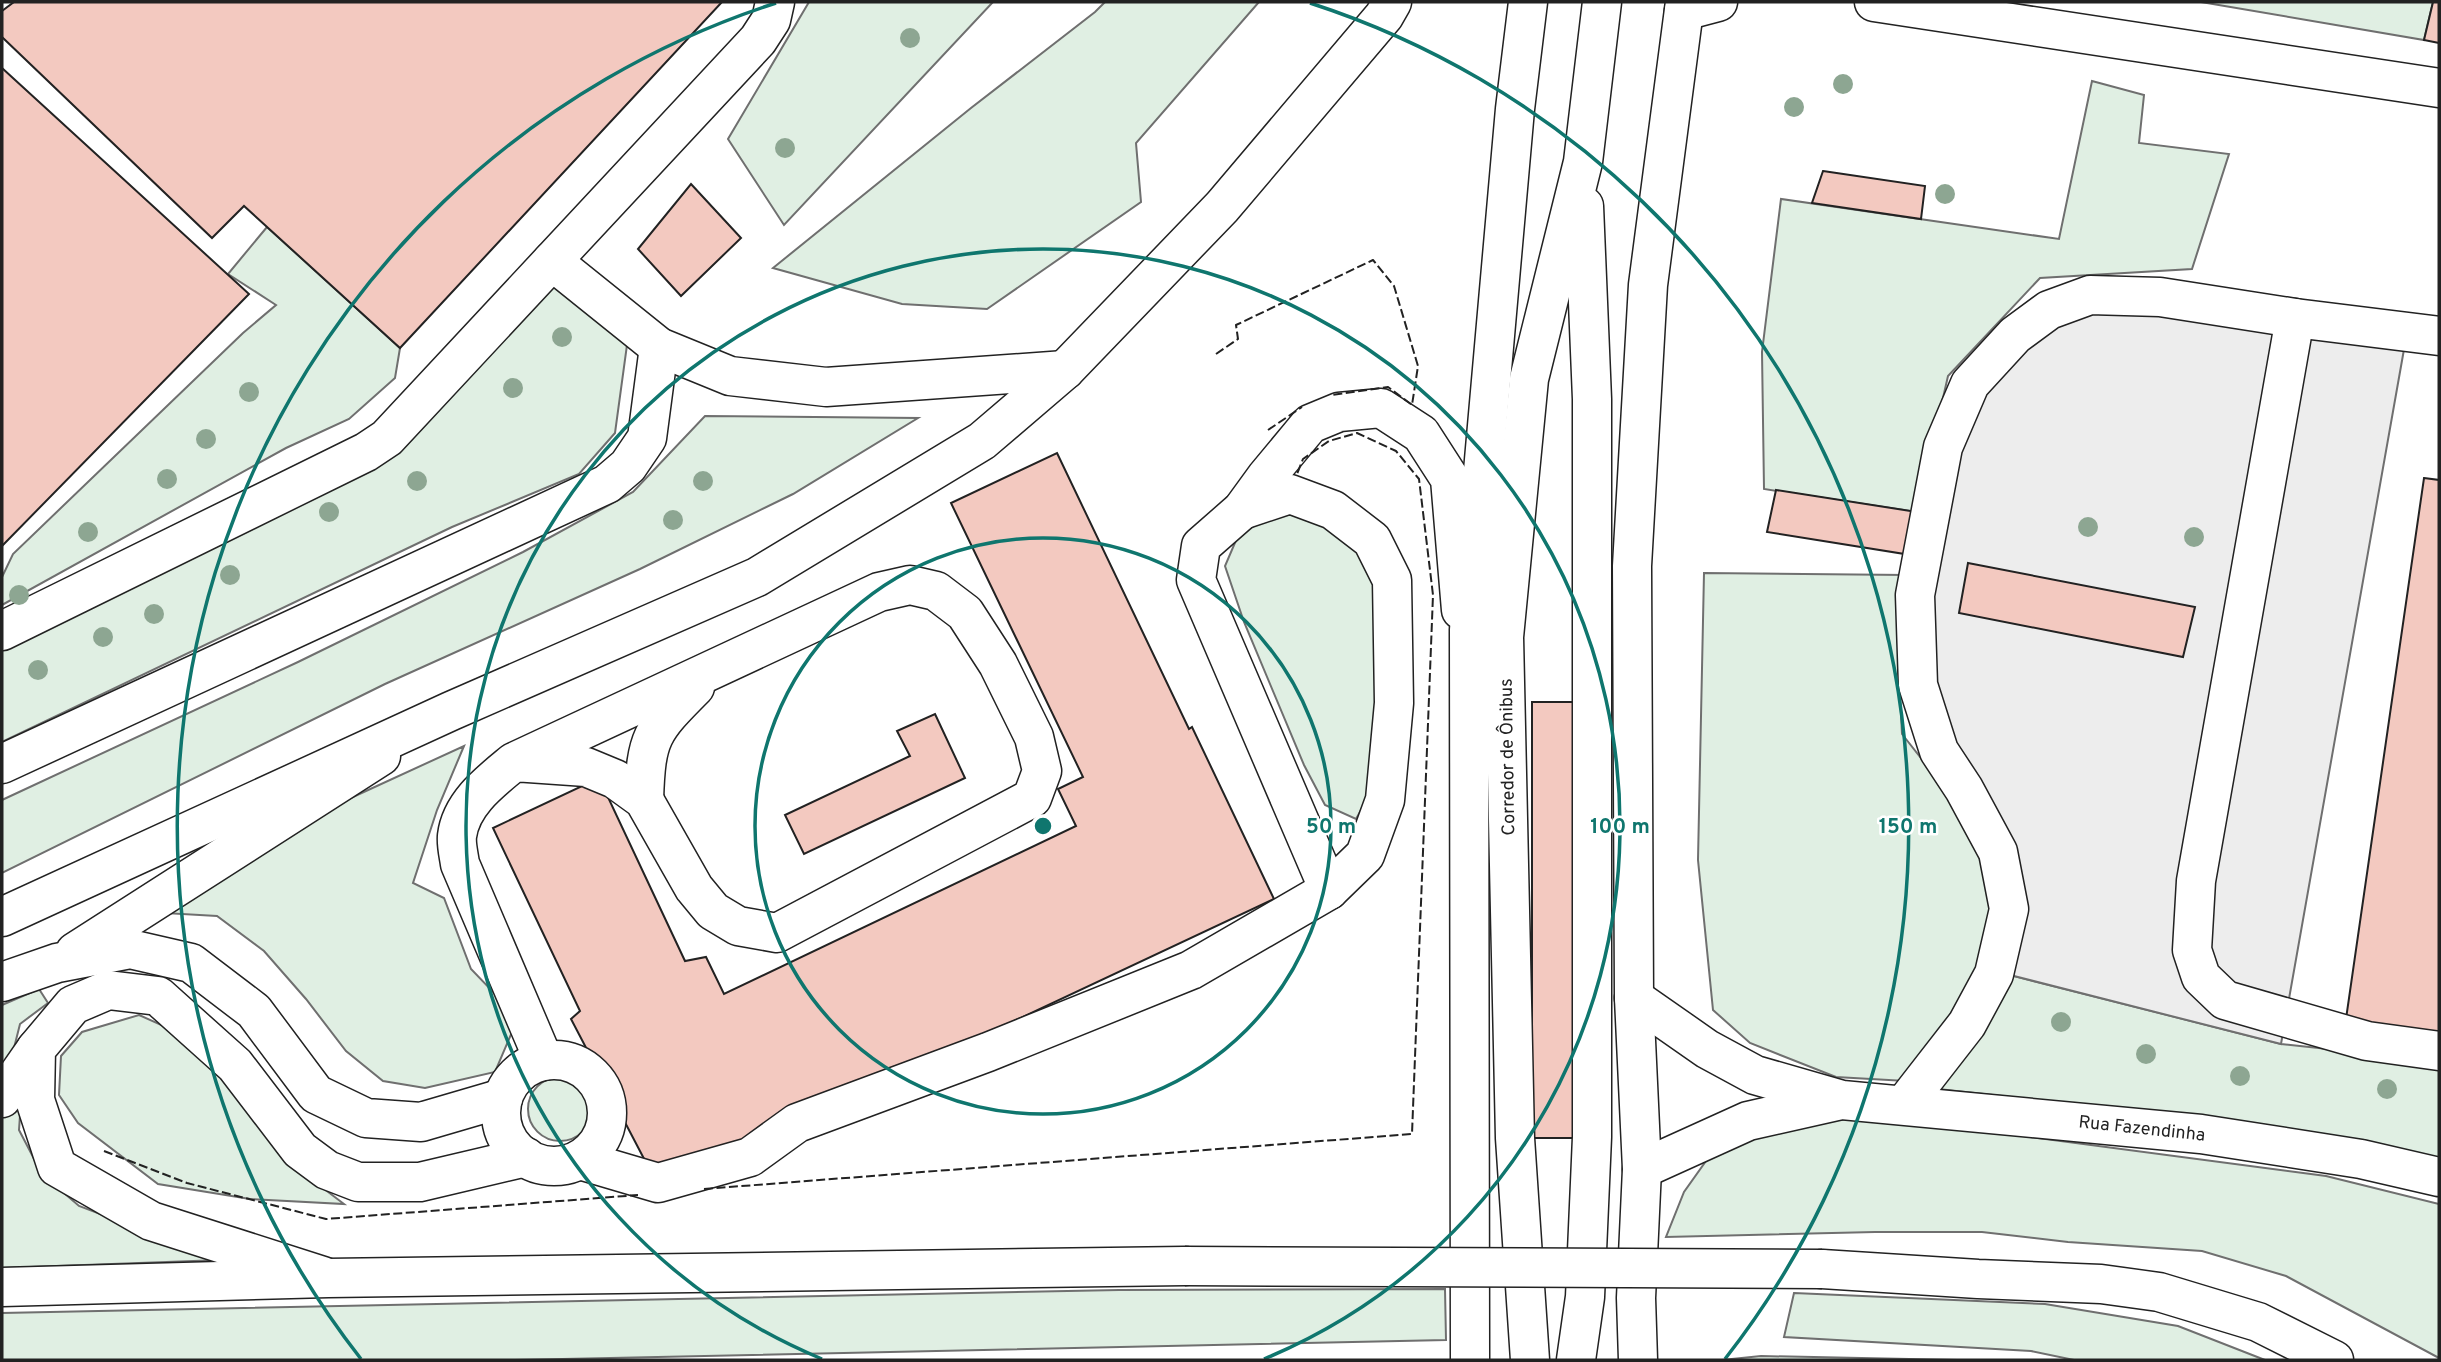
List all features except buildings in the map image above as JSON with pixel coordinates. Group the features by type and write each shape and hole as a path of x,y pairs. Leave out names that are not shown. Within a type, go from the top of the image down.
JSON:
{"main road":[{"path":"2,631 366,452 387,438 758,40 771,20 775,2"},
{"path":"2,917 451,711 757,577 982,441 1065,370 1222,207 1384,16 1392,2"},
{"path":"1470,1360 1469,629 1515,108 1528,2"},
{"name":"Corredor de Ônibus","path":"1530,1360 1515,1138 1504,636 1529,379 1583,162 1602,2"},
{"path":"1874,2 2439,88"},
{"path":"1638,1360 1636,1298 1642,1169 1633,998 1632,566 1648,285 1695,5"},
{"name":"Corredor de Ônibus","path":"1576,1360 1585,1297 1592,1137 1592,413 1583,162"},
{"path":"552,261 659,347 730,376 826,387 1065,370"},
{"path":"1904,1105 1967,1024 1994,974 2008,909 1998,852 1964,789 1939,751 1918,685 1915,595 1943,447 1970,384 2015,335 2049,310 2090,295 2160,297 2295,318 2439,336"},
{"path":"2295,318 2196,881 2192,950 2201,977 2225,1000 2367,1041 2439,1051"},
{"path":"2,764 607,484 628,466 647,438 659,347"},
{"path":"1329,890 1196,580 1201,546 1242,510 1310,424 1339,412 1381,408 1421,434 1450,480 1469,684"},
{"path":"580,1160 658,1183 750,1157 797,1123 988,1052 1191,970 1329,890 1365,855 1385,800 1394,703 1392,580 1372,540 1333,510 1290,494 1242,510"},
{"path":"514,762 586,766 615,779 644,800 694,888 713,911 738,926 777,933 1032,798 1042,771 1034,737 998,664 965,612 936,591 910,585 879,592 514,762 480,790 464,816 457,836 460,864 544,1061"},
{"path":"644,800 650,741 662,720 714,669"},
{"path":"57,963 451,711"},
{"path":"2,982 57,963 130,949 191,963 254,1012 316,1094 366,1118 421,1122 503,1098"},
{"path":"2,1098 36,1049 73,1005 108,990 158,996 234,1065 300,1150 327,1170 358,1182 420,1182 526,1157"},
{"name":"Rua Fazendinha","path":"1633,998 1707,1049 1755,1075 1842,1100 2201,1133 2361,1159 2439,1177"},
{"path":"36,1049 35,1100 57,1167 151,1222 328,1278"},
{"path":"555,1059 572,1062 587,1070 599,1083 606,1099 608,1116 604,1134 595,1147 580,1160 563,1166 545,1165 526,1157 515,1148 505,1133 501,1115 503,1098 510,1082 522,1070 544,1061 555,1059"},
{"name":"Rua Fazendinha","path":"1642,1169 1748,1121 1842,1100"},
{"path":"2,1287 328,1278 1185,1266 1822,1269 2101,1284 2159,1292 2258,1322 2334,1360"}],"green space":[{"path":"809,2 993,2 784,225 728,139"},
{"path":"1105,2 1259,2 1136,143 1141,202 987,309 902,304 773,268 1095,12"},
{"path":"2201,2 2433,2 2424,40"},
{"path":"2092,81 2144,95 2139,143 2229,154 2192,269 2040,278 1948,376 1917,512 1764,489 1762,352 1781,199 2059,239"},
{"path":"267,227 400,348 395,378 349,419 286,448 2,605 2,577 13,554 243,333 276,305 228,274"},
{"path":"556,284 627,345 615,433 579,474 452,527 2,742 2,639 401,451"},
{"path":"705,416 918,418 793,494 640,569 385,684 2,873 2,800 298,662 523,552 633,492"},
{"path":"1292,511 1345,538 1362,557 1378,588 1377,782 1356,819 1325,805 1304,765 1244,622 1225,566 1237,538 1248,522"},
{"path":"1704,573 1906,575 1898,652 1902,734 1939,781 1970,835 1999,904 1981,968 1906,1081 1836,1077 1750,1043 1713,1010 1698,860"},
{"path":"464,746 437,810 413,883 444,898 471,969 518,1018 495,1072 425,1088 383,1081 346,1051 264,951 217,916 164,913 329,808"},
{"path":"2010,975 2281,1044 2439,1061 2439,1161 2155,1113 1938,1089"},
{"path":"39,989 48,1003 20,1024 12,1056 2,1068 2,1005"},
{"path":"139,1015 166,1027 252,1107 294,1166 344,1204 250,1199 158,1184 78,1123 59,1095 61,1056 82,1032"},
{"path":"560,1077 578,1083 586,1091 592,1109 586,1127 578,1135 560,1141 542,1135 534,1127 528,1109 534,1091 542,1083"},
{"path":"22,1087 19,1130 42,1174 79,1206 221,1260 2,1268 2,1116"},
{"path":"1840,1112 2326,1176 2439,1204 2439,1358 2286,1276 2202,1251 2068,1242 1982,1232 1666,1237 1684,1192 1711,1154 1754,1125"},
{"path":"1445,1289 1446,1340 515,1360 2,1360 2,1313 1119,1290"},
{"path":"1794,1293 2045,1304 2178,1326 2265,1360 2074,1360 2031,1351 1784,1337"},
{"path":"1761,1356 1957,1360 1722,1360"}],"shaded area":[{"path":"2120,301 2406,338 2281,1044 2010,975 2001,895 1920,684 1947,445 2021,338"}],"fence":[{"path":"1216,354 1238,339 1236,325 1373,260 1394,286 1418,366 1412,405 1388,387 1332,395"},
{"path":"1268,430 1302,407"},
{"path":"704,1189 1412,1134 1433,595 1419,479 1396,451 1357,433 1329,441 1303,459 1297,474"},
{"path":"104,1151 187,1183 326,1219 638,1195"}]}
